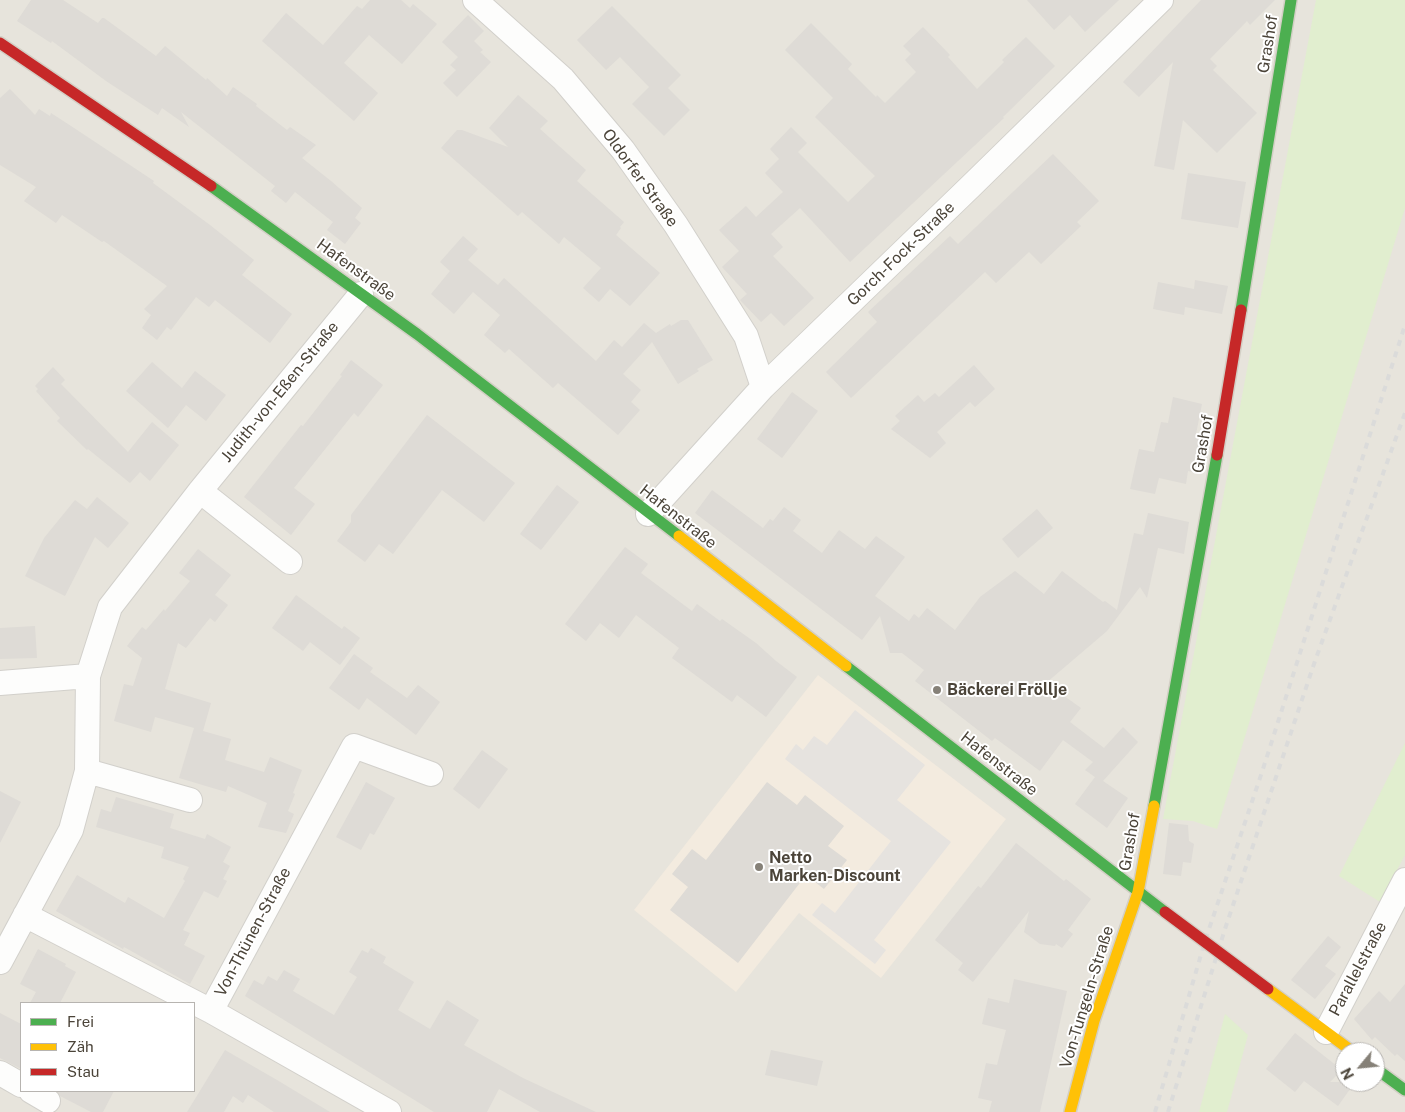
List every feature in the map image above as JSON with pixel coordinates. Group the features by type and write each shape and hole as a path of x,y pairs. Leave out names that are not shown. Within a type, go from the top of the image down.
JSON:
{"street":[{"name":"Oldorfer Straße","path":"475,0 563,79 624,150 676,225 746,336 763,387"},
{"name":"Gorch-Fock-Straße","path":"648,514 763,387 1161,0"},
{"name":"Grashof","path":"1138,892 1222,430 1291,0"},
{"name":"Hafenstraße","path":"0,43 175,160 417,334 1138,892 1340,1042"},
{"name":"Judith-von-Eßen-Straße","path":"0,962 70,830 87,770 88,676 110,607 200,491 361,294"},
{"path":"200,491 290,562"},
{"path":"0,683 88,676"},
{"name":"Von-Thünen-Straße","path":"389,1112 211,1011 354,746 431,774"},
{"path":"87,770 190,800"},
{"name":"Parallelstraße","path":"1326,1032 1405,880"},
{"name":"Von-Tungeln-Straße","path":"1070,1112 1094,1021 1138,892"},
{"path":"25,915 194,1002"},
{"path":"195,1003 211,1011"},
{"path":"0,1073 20,1084"},
{"path":"1385,1075 1405,1090"}],"shaded area":[{"path":"0,0 1405,0 1405,1112 0,1112"},
{"path":"818,675 1006,819 881,978 799,913 736,992 634,910"},
{"path":"855,710 925,765 897,800 951,842 874,940 886,950 875,964 812,915 822,903 835,913 891,841 785,759 796,744 803,750 814,736 827,745"}],"green space":[{"path":"1316,0 1405,0 1405,208 1217,829 1193,821 1163,819"},
{"path":"1405,743 1405,855 1380,902 1339,876"},
{"path":"1225,1014 1248,1035 1227,1112 1199,1112"}],"building":[{"path":"31,0 63,0 98,23 104,18 156,56 165,46 227,96 233,87 257,104 256,106 287,130 290,127 316,145 302,158 362,208 355,218 361,223 345,244 327,230 333,222 295,192 286,203 271,191 275,186 181,112 189,127 162,108 158,115 106,81 52,41 51,43 17,21"},
{"path":"370,0 401,0 410,8 413,4 437,24 402,64 369,35 344,63 378,93 354,121 262,41 286,13 323,45 357,6 362,9"},
{"path":"1027,0 1119,0 1085,32 1070,15 1054,30"},
{"path":"1201,0 1275,0 1250,25 1247,21 1210,59 1217,66 1213,70 1257,113 1217,153 1183,120 1174,170 1154,166 1173,62 1139,97 1123,82"},
{"path":"612,6 681,75 668,88 690,110 664,136 632,104 649,87 620,57 606,70 577,40"},
{"path":"468,15 484,31 474,41 483,50 480,52 491,62 457,97 443,83 456,70 450,65 458,57 442,42"},
{"path":"811,23 852,64 848,69 876,97 877,95 885,103 916,72 905,60 911,54 903,46 923,27 950,55 948,57 977,89 1004,62 1002,60 1026,37 1055,66 1004,118 850,262 800,208 771,234 783,247 773,256 814,298 784,326 771,313 761,322 740,300 747,294 722,267 739,251 719,230 746,206 756,217 783,192 765,173 779,159 770,149 791,127 807,143 798,152 848,202 875,176 815,117 833,98 785,50"},
{"path":"10,89 35,115 39,109 50,116 51,113 154,181 153,183 254,260 242,275 292,314 270,343 215,300 209,307 196,297 171,330 167,327 157,340 142,328 151,315 144,309 167,286 104,241 102,242 62,215 56,223 24,201 36,187 0,165 0,98"},
{"path":"518,95 548,121 540,129 586,170 577,181 624,222 616,235 660,273 630,306 610,289 599,302 583,288 601,268 564,237 559,244 522,212 518,216 441,148 457,130 462,130 508,147 489,128"},
{"path":"1053,154 1099,201 1077,222 1081,226 1041,264 1029,252 996,283 985,272 851,398 826,372 877,322 868,312 950,236 958,244"},
{"path":"1188,173 1246,182 1238,228 1181,219"},
{"path":"463,236 478,249 468,260 498,285 504,278 596,361 614,340 622,347 644,323 656,333 670,324 671,326 681,320 688,320 713,360 697,369 699,371 678,384 652,342 623,374 641,390 631,402 640,410 618,435 558,383 553,388 509,349 505,353 484,335 500,315 473,292 454,314 431,294 450,271 440,262"},
{"path":"1195,280 1228,286 1222,314 1185,307 1184,315 1153,309 1158,282 1194,289"},
{"path":"351,360 383,385 358,417 354,413 294,488 315,504 291,535 244,497 301,425 303,426 342,376 340,375"},
{"path":"152,362 182,388 195,371 226,395 206,421 186,405 168,428 126,391"},
{"path":"974,365 995,389 975,407 970,402 937,432 946,443 930,458 891,429 900,421 895,416 918,395 924,402 935,393 939,397"},
{"path":"53,367 65,380 61,384 128,452 152,422 179,445 150,481 140,472 130,483 87,450 57,421 60,418 36,391 38,389 35,386"},
{"path":"792,392 818,411 782,458 757,439"},
{"path":"1173,397 1202,404 1196,434 1205,436 1198,473 1188,471 1186,484 1159,478 1155,494 1130,489 1139,449 1154,452 1161,422 1168,423"},
{"path":"427,415 515,483 484,522 442,490 393,554 379,544 365,562 337,541 351,522 351,515"},
{"path":"557,485 579,502 541,550 520,534"},
{"path":"712,490 763,528 770,519 773,521 784,507 801,520 793,531 822,553 839,530 865,549 876,536 905,557 875,596 909,621 914,614 919,618 927,608 955,630 980,597 1015,571 1044,594 1062,571 1103,602 1105,601 1117,610 1134,533 1143,535 1148,513 1189,522 1184,554 1158,548 1147,598 1140,587 1107,631 1046,683 1081,708 1070,722 1104,748 1123,727 1138,742 1103,781 1128,798 1107,828 1075,804 1095,777 1085,770 1093,762 1063,740 1040,771 995,738 992,741 915,681 924,670 902,653 890,653 880,616 862,640 695,513"},
{"path":"97,497 129,523 108,548 95,537 65,596 25,576 44,538 75,500 87,509"},
{"path":"1037,509 1053,528 1018,558 1002,539"},
{"path":"625,547 648,564 641,573 692,611 697,604 720,621 722,619 756,643 797,677 766,717 737,695 732,702 672,658 679,648 636,615 619,638 600,623 586,641 565,624"},
{"path":"198,549 231,575 215,595 228,605 215,622 210,618 186,648 178,643 165,689 211,703 203,731 231,739 225,760 264,772 270,757 302,770 288,811 294,814 286,833 258,827 267,803 228,786 226,792 179,778 194,728 155,717 151,732 114,721 124,684 133,686 142,658 127,646 142,627 146,630 164,609 165,611 190,581 179,573"},
{"path":"296,595 342,629 344,626 360,638 340,665 310,642 303,651 272,628"},
{"path":"35,626 37,658 0,659 0,628"},
{"path":"354,654 373,668 370,672 407,698 418,685 440,702 416,735 367,698 359,710 329,688"},
{"path":"482,750 508,769 479,809 453,789"},
{"path":"366,782 395,798 374,835 370,833 361,850 336,837"},
{"name":"Netto Marken-Discount","path":"767,782 797,805 805,795 844,826 828,846 847,860 824,889 806,875 738,963 670,910 688,887 672,874 692,849 706,860"},
{"path":"0,791 21,802 0,843"},
{"path":"116,797 174,814 170,828 205,839 207,834 231,847 223,862 230,866 223,879 227,881 218,898 204,891 183,930 190,933 184,945 205,956 190,984 56,911 77,875 125,903 128,897 164,918 185,881 183,879 189,867 161,858 164,847 96,827 101,809 111,812"},
{"path":"1169,823 1188,825 1189,841 1194,844 1191,863 1183,862 1181,876 1163,874"},
{"path":"1016,843 1064,881 1066,879 1091,899 1068,930 1073,934 1062,948 1056,944 1055,946 1040,944 1024,932 1029,911 973,982 958,970 963,963 935,940 978,886 981,888"},
{"path":"1328,936 1341,947 1325,966 1336,974 1315,999 1291,980"},
{"path":"371,948 386,957 383,963 414,982 398,1010 430,1029 447,1000 479,1020 464,1045 523,1078 596,1112 540,1112 499,1089 487,1112 434,1112 245,996 254,980 263,985 268,976 277,981 284,970 300,979 293,991 334,1015 357,977 349,972 362,950 368,953"},
{"path":"38,949 66,964 65,966 76,972 61,1002 31,1002 36,992 20,984"},
{"path":"1014,979 1067,991 1040,1112 989,1112 992,1101 978,1098 986,1063 997,1065 1006,1030 982,1024 988,998 1009,1003"},
{"path":"1405,984 1405,1061 1397,1054 1395,1056 1385,1046 1385,1042 1380,1042 1375,1037 1372,1040 1354,1019 1379,991 1390,1002"},
{"path":"0,1013 20,1023 20,1068 0,1058"},
{"path":"1295,1033 1335,1064 1335,1077 1330,1082 1335,1082 1335,1092 1348,1092 1338,1106 1304,1081 1295,1092 1266,1069"},
{"path":"225,1050 330,1112 274,1112 248,1095 243,1103 233,1096 224,1112 187,1112"},
{"path":"771,1050 823,1061 817,1086 765,1075"},
{"path":"58,1092 113,1092 103,1112 91,1112 60,1096"}],"railway":[{"path":"1155,1112 1205,941 1262,772 1405,325"},
{"path":"1168,1112 1225,929 1315,661 1405,413"}],"traffic: fast":[{"path":"1241,310 1291,0"},
{"path":"211,186 417,334 679,536"},
{"path":"1154,806 1217,455"},
{"path":"846,666 1165,912"},
{"path":"1385,1075 1405,1090"}],"traffic: slow":[{"path":"679,536 846,666"},
{"path":"1070,1112 1094,1021 1138,892 1154,806"},
{"path":"1268,989 1340,1042"}],"traffic: jam":[{"path":"0,43 211,186"},
{"path":"1217,455 1241,310"},
{"path":"1165,912 1268,989"}],"place":[{"name":"Bäckerei Fröllje","path":"937,690"},
{"name":"Netto Marken-Discount","path":"759,867"}]}
